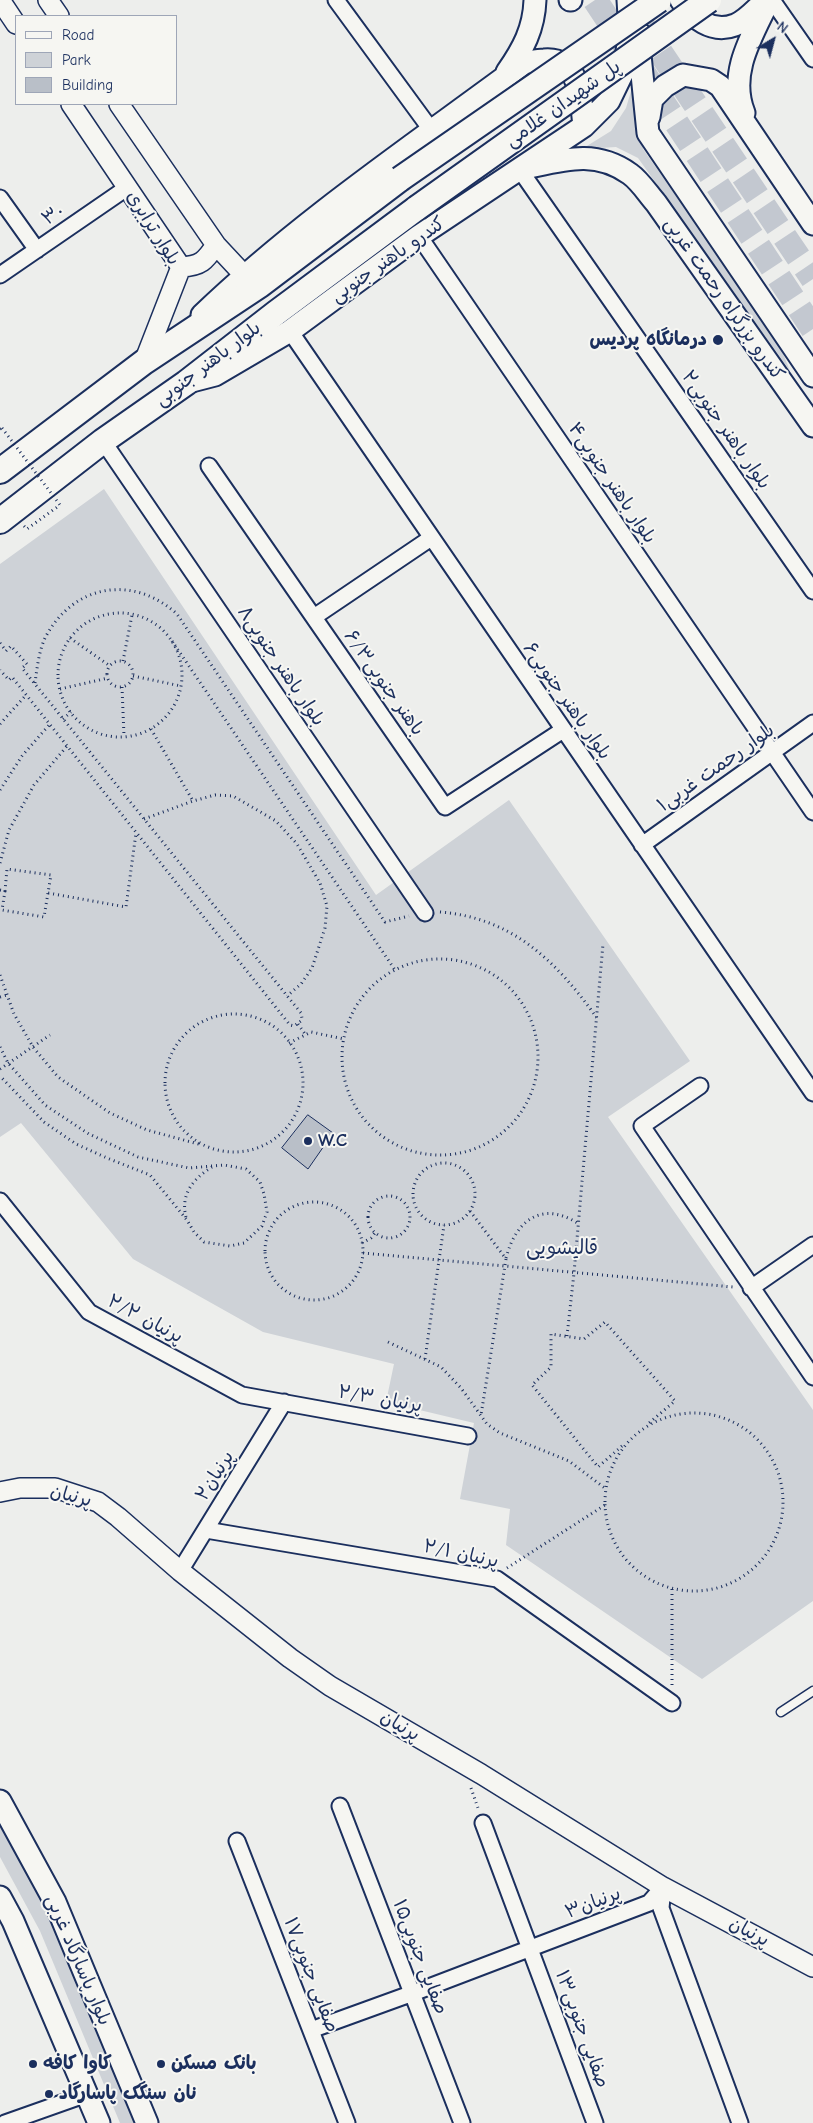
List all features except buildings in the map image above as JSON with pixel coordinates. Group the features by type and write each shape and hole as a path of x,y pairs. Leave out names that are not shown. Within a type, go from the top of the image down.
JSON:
{"main road":[{"path":"499,82 521,52 528,38 535,0"},
{"name":"کندرو باهنر جنوبی","path":"186,383 215,375 290,331 419,236 584,126 609,101 624,70 630,32 628,0"},
{"path":"648,0 640,31 640,55 648,133 813,376"},
{"name":"پل شهیدان غلامی","path":"400,179 659,0"},
{"path":"681,0 698,20 708,25 722,27 735,25 769,0"},
{"name":"پل شهیدان غلامی","path":"417,208 709,0"},
{"path":"750,127 739,100 739,73 747,47 769,0"},
{"path":"178,338 244,275 301,229 524,63 545,59 561,62 571,72 577,82 584,126"},
{"path":"648,133 649,111 652,99 665,86 683,75 710,80 720,86 750,127 813,224"},
{"name":"کندرو بزرگراه رحمت غربی","path":"520,170 575,158 605,160 630,174 656,203 809,421"},
{"name":"بلوار باهنر جنوبی","path":"0,471 144,362 260,285 400,179"},
{"name":"بلوار باهنر جنوبی","path":"0,521 103,441 186,383 417,208"},
{"path":"784,334 809,421"},
{"name":"بلوار پاسارگاد غربی","path":"0,1800 55,1902 147,2123"},
{"path":"0,1897 99,2123"}],"street":[{"path":"0,0 15,22"},
{"path":"48,0 58,15"},
{"path":"336,0 432,131"},
{"path":"769,0 813,59"},
{"name":"بلوار ترابری","path":"72,105 182,267 144,362"},
{"path":"120,105 216,245 244,275"},
{"name":"بلوار باهنر جنوبی۲","path":"520,170 813,590"},
{"name":"۳۰","path":"0,275 128,187"},
{"path":"0,198 37,250"},
{"name":"بلوار باهنر جنوبی۴","path":"419,236 813,812"},
{"path":"182,267 195,267 207,259 216,245"},
{"name":"بلوار باهنر جنوبی۶","path":"290,331 813,1093"},
{"name":"۸بلوار باهنر جنوبی","path":"103,441 425,913"},
{"name":"۶/۳باهنر جنوبی","path":"209,466 445,807 563,730"},
{"path":"314,617 431,538"},
{"name":"بلوار رحمت غربی۱","path":"642,845 813,723"},
{"path":"700,1086 642,1126 813,1377"},
{"name":"پرنیان ۲/۲","path":"0,1201 89,1312 242,1395 284,1402"},
{"path":"751,1288 813,1245"},
{"name":"پرنیان ۲/۳","path":"284,1402 468,1436"},
{"name":"پرنیان۲","path":"180,1571 284,1402"},
{"name":"پرنیان","path":"0,1492 20,1488 55,1488 98,1502 180,1571 290,1658 330,1686 462,1763 664,1887 813,1967"},
{"name":"پرنیان ۲/۱","path":"206,1530 497,1579 672,1703"},
{"name":"صفایی جنوبی۱۵","path":"340,1806 462,2123"},
{"name":"صفایی جنوبی۱۳","path":"483,1823 532,1948 596,2123"},
{"name":"صفایی جنوبی۱۷","path":"237,1841 346,2123"},
{"path":"664,1887 661,1908 740,2123"},
{"name":"پرنیان۳","path":"311,2030 532,1948 649,1902 664,1887"},
{"path":"5,2123 87,2094"}],"lane":[{"path":"781,1712 813,1691"}],"path":[{"path":"1,428 60,506 26,529"},
{"path":"34,684 44,640 66,609 79,600 92,593 123,589 138,591 160,600 177,614 385,922 403,916 437,912 463,914 491,923 516,935 540,952 562,972 596,1018"},
{"path":"172,641 180,659 181,686 178,698 168,715 151,729 135,736 115,737 96,732 79,721 71,712 58,684 59,663 66,643 80,627 99,616 120,613 141,616 159,626 172,641 395,970"},
{"path":"123,662 132,615"},
{"path":"70,638 110,666"},
{"path":"0,644 6,651 11,646 27,664 22,668 34,684 301,1013 302,1018 298,1024 290,1025 12,677 9,680 0,670"},
{"path":"115,662 123,662 130,666 133,676 130,682 122,687 115,686 108,678 107,672 115,662"},
{"path":"133,676 181,686"},
{"path":"60,689 108,678"},
{"path":"122,687 124,736"},
{"path":"0,724 26,695"},
{"path":"63,719 71,712"},
{"path":"0,790 22,756 50,724"},
{"path":"151,729 193,801"},
{"path":"0,863 9,830 34,786 67,746"},
{"path":"144,819 215,795 234,796 276,821 297,844 320,883 327,906 325,928 312,968 301,984 287,996"},
{"path":"48,893 126,907 136,832"},
{"path":"7,869 51,875 48,893 44,917 2,910 7,869"},
{"path":"0,890 5,891"},
{"path":"567,1336 603,944"},
{"path":"429,959 462,962 492,974 516,995 532,1023 538,1063 534,1087 520,1116 497,1138 467,1152 435,1156 404,1149 376,1132 355,1107 343,1076 342,1044 352,1013 371,986 395,970 429,959"},
{"path":"0,975 14,1014 33,1047 58,1077 110,1113 147,1130 205,1146 227,1152 250,1151 272,1142 288,1126 300,1106 303,1083 299,1060 289,1043 270,1025 249,1016 227,1015 205,1020 186,1033 173,1050 166,1071 165,1094 176,1121 186,1133 205,1146"},
{"path":"0,997 7,995"},
{"path":"298,1024 305,1034"},
{"path":"289,1043 305,1034 317,1032 344,1039"},
{"path":"0,1069 50,1035"},
{"path":"0,1046 8,1063 45,1105 89,1134 138,1157 189,1168 224,1165 246,1169 260,1182 267,1202 267,1212 262,1226 244,1243 224,1246 204,1242 194,1232 187,1220 150,1175 76,1144 44,1122 0,1076"},
{"path":"451,1163 453,1154"},
{"path":"441,1162 451,1163 465,1171 474,1184 475,1194 470,1211 460,1220 444,1225 431,1222 423,1217 416,1206 413,1189 422,1171 431,1165 441,1162"},
{"path":"187,1220 185,1210 189,1188 195,1179 213,1167"},
{"path":"385,1196 399,1198 408,1209 410,1222 403,1233 390,1238 383,1238 375,1233 369,1224 369,1209 378,1199 385,1196"},
{"path":"311,1202 328,1204 342,1211 354,1222 362,1243 363,1253 360,1268 352,1282 340,1293 325,1299 309,1300 294,1295 280,1286 271,1273 266,1258 266,1242 270,1231 282,1214 296,1206 311,1202"},
{"path":"408,1209 416,1206"},
{"path":"470,1211 506,1259"},
{"path":"480,1415 509,1246 519,1228 534,1216 551,1213 560,1214 578,1224"},
{"path":"425,1359 444,1225"},
{"path":"262,1226 270,1231"},
{"path":"362,1243 371,1238 375,1233"},
{"path":"363,1253 751,1288"},
{"path":"605,1322 675,1400 647,1425 598,1467 532,1385 551,1367 551,1334 584,1339 605,1322"},
{"path":"388,1342 441,1367 461,1388 487,1424 500,1433 569,1461 606,1489"},
{"path":"625,1444 610,1469 605,1505 608,1526 620,1552 640,1573 666,1587 694,1592 724,1587 750,1572 770,1550 782,1522 783,1492 774,1463 757,1439 732,1422 703,1413 674,1415 647,1425"},
{"path":"492,1578 605,1505"},
{"path":"672,1588 672,1703"},
{"path":"462,1763 483,1823"}],"green space":[{"path":"634,81 643,149 778,341 790,371 638,158 616,147 582,149 611,131 626,108"},
{"path":"104,489 376,895 509,800 690,1061 608,1117 813,1410 813,1601 702,1679 506,1545 510,1509 460,1499 474,1423 386,1402 394,1364 263,1332 133,1259 21,1123 0,1137 0,564"},
{"path":"0,1826 57,1934 135,2123 120,2123 40,1931 0,1857"}],"tunnel":[{"path":"595,0 813,329"},
{"path":"640,22 813,279"}],"place":[{"name":"درمانگاه پردیس","path":"718,340"},
{"name":"W.C","path":"308,1141"},
{"name":"کاوا کافه","path":"33,2064"},
{"name":"بانک مسکن","path":"161,2064"},
{"name":"نان سنگک پاسارگاد","path":"49,2094"}],"district":[{"name":"قالیشویی","path":"562,1248"}]}
